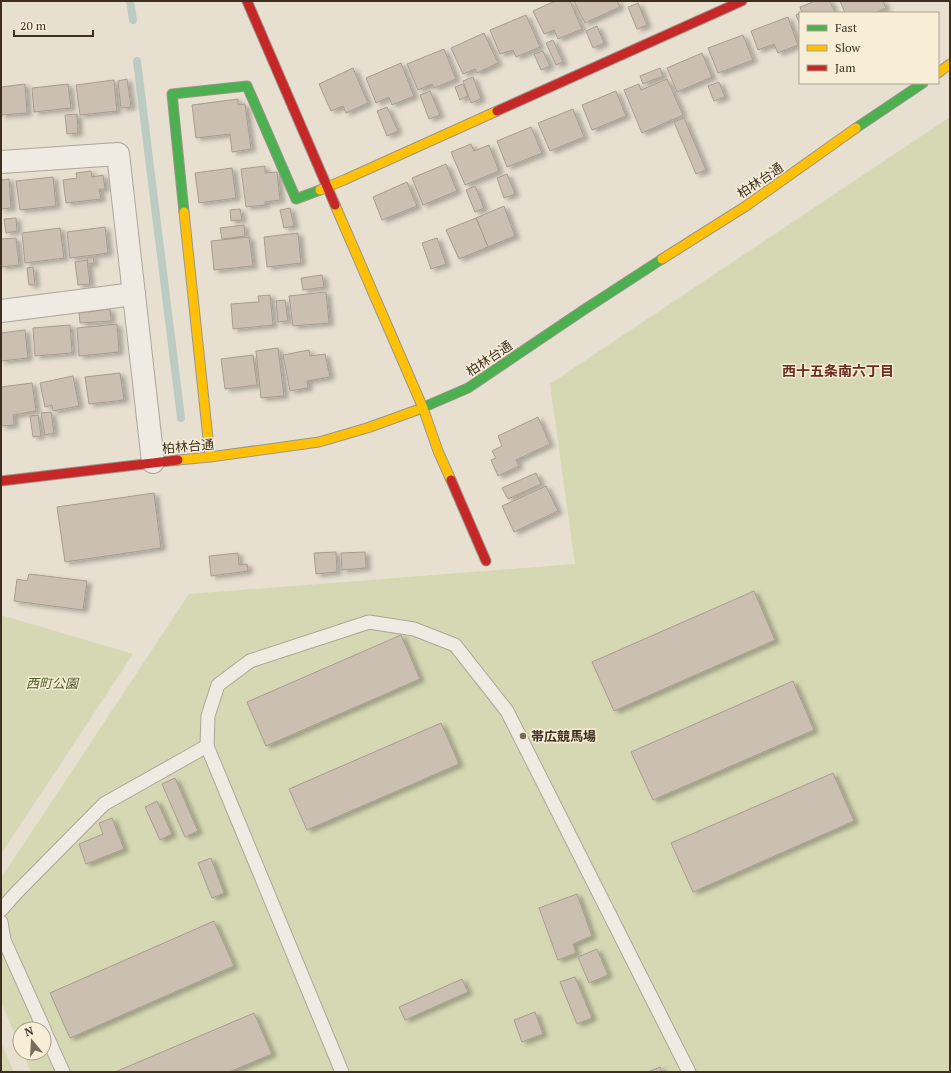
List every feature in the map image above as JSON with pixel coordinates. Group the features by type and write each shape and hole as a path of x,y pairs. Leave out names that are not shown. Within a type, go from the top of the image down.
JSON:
{"street":[{"path":"248,1 423,408 438,451 486,561"},
{"path":"210,457 172,94 247,86 296,199 328,187 742,1"},
{"path":"939,72 950,64"},
{"name":"柏林台通","path":"1,480 153,462 210,457 319,442 367,428 423,408 468,388 582,311 746,206 922,84"},
{"path":"1,162 118,154 153,462"},
{"path":"1,311 134,294"}],"lane":[{"path":"342,1072 207,746 208,716 218,685 250,661 369,622 414,629 455,645 507,711 689,1072"},
{"path":"1,910 104,804 207,746"},
{"path":"1,922 4,940 40,1021"},
{"path":"52,1047 63,1072"}],"green space":[{"name":"帯広競馬場","path":"950,117 950,1072 31,1072 26,1061 52,1061 52,1021 12,1021 12,1027 1,1002 1,878 189,594 575,564 550,384"},
{"name":"西町公園","path":"1,615 133,654 1,854"},
{"path":"1,1042 14,1072 1,1072"}],"building":[{"path":"555,1 570,1 582,29 558,39 554,30 544,34 533,11"},
{"path":"574,1 617,1 620,7 585,23"},
{"path":"815,1 830,1 835,12 802,12 800,7"},
{"path":"840,1 883,1 886,8 876,12 845,12"},
{"path":"638,3 647,25 637,29 628,7"},
{"path":"799,14 799,22 796,15"},
{"path":"526,15 540,47 516,57 513,50 500,54 490,30"},
{"path":"788,17 798,45 778,53 774,44 758,50 751,31"},
{"path":"597,26 604,43 593,48 586,31"},
{"path":"484,33 498,63 477,73 475,69 463,74 451,48"},
{"path":"743,35 753,60 718,73 708,48"},
{"path":"553,40 563,62 556,65 546,43"},
{"path":"444,49 456,79 434,88 432,84 418,90 407,64"},
{"path":"543,51 550,66 541,70 534,54"},
{"path":"702,53 712,77 677,92 667,68"},
{"path":"401,63 414,96 392,105 389,97 376,103 366,78"},
{"path":"353,68 368,103 346,113 343,106 331,111 319,84"},
{"path":"660,68 663,76 643,84 640,76"},
{"path":"473,77 481,99 471,103 463,81"},
{"path":"127,79 131,107 121,108 118,81"},
{"path":"667,79 683,115 642,133 624,90 639,84 641,90"},
{"path":"114,80 117,111 80,115 76,85"},
{"path":"719,82 725,97 714,101 708,86"},
{"path":"25,84 27,113 1,115 1,87"},
{"path":"68,84 71,108 34,112 32,88"},
{"path":"463,84 468,96 460,100 455,87"},
{"path":"430,91 440,115 429,119 420,95"},
{"path":"616,91 626,116 592,130 582,105"},
{"path":"238,99 238,105 245,104 251,149 232,152 230,134 196,138 192,105"},
{"path":"387,107 398,131 387,136 377,111"},
{"path":"573,109 584,137 550,151 538,123"},
{"path":"77,114 78,133 67,134 65,115"},
{"path":"684,118 706,170 696,174 674,122"},
{"path":"531,127 542,153 507,167 497,141"},
{"path":"471,144 474,151 489,145 499,171 465,185 451,152"},
{"path":"446,164 457,191 423,205 412,178"},
{"path":"265,166 265,173 277,172 280,200 265,202 265,205 246,207 241,169"},
{"path":"232,168 236,198 199,203 195,173"},
{"path":"91,171 92,177 103,175 105,189 99,189 101,199 66,203 63,180 77,178 76,173"},
{"path":"507,174 515,194 504,198 497,178"},
{"path":"53,177 56,206 20,210 16,181"},
{"path":"9,179 11,208 1,209 1,180"},
{"path":"407,182 417,206 382,220 373,197"},
{"path":"475,186 484,208 475,212 466,190"},
{"path":"504,206 515,236 488,247 476,218"},
{"path":"290,208 294,226 284,228 280,210"},
{"path":"240,209 242,220 231,221 230,210"},
{"path":"16,218 17,231 6,233 4,219"},
{"path":"476,218 488,247 459,259 446,230"},
{"path":"244,225 245,236 222,239 220,228"},
{"path":"105,227 108,253 70,258 67,232"},
{"path":"60,228 64,258 25,263 22,233"},
{"path":"298,233 301,263 267,267 264,237"},
{"path":"249,237 253,266 214,270 211,241"},
{"path":"16,238 19,265 1,267 1,239"},
{"path":"437,238 446,264 431,269 422,243"},
{"path":"93,257 94,263 88,264 87,258"},
{"path":"87,260 90,284 78,285 75,262"},
{"path":"33,267 35,285 29,285 27,268"},
{"path":"322,275 324,287 303,290 301,278"},
{"path":"326,292 329,323 293,326 289,296"},
{"path":"270,295 273,325 233,329 231,304 259,302 258,296"},
{"path":"285,300 288,321 278,322 276,301"},
{"path":"110,309 111,321 80,323 79,313"},
{"path":"117,324 119,352 79,356 77,328"},
{"path":"70,325 72,353 35,356 33,328"},
{"path":"25,330 28,358 1,361 1,333"},
{"path":"278,348 284,396 261,398 256,351"},
{"path":"309,350 310,356 325,354 330,377 307,381 308,388 290,391 283,355"},
{"path":"253,355 257,385 225,389 221,359"},
{"path":"120,373 124,400 89,404 85,377"},
{"path":"73,376 79,406 53,411 52,405 45,407 40,383"},
{"path":"32,383 36,411 13,415 14,425 1,426 1,387"},
{"path":"51,412 54,433 45,435 41,413"},
{"path":"38,415 41,436 33,437 30,416"},
{"path":"538,417 550,444 516,460 519,466 498,476 491,460 496,458 492,451 502,446 498,436"},
{"path":"536,473 541,484 508,499 502,488"},
{"path":"546,486 558,511 514,532 502,506"},
{"path":"154,493 161,548 65,562 57,507"},
{"path":"336,552 337,572 316,574 314,553"},
{"path":"365,552 366,568 342,570 341,553"},
{"path":"238,553 239,565 247,564 248,571 211,576 209,556"},
{"path":"29,574 87,581 83,610 14,601 17,579 27,581"},
{"path":"754,591 775,640 614,711 592,662"},
{"path":"401,635 420,679 266,746 247,702"},
{"path":"793,681 814,730 653,800 631,752"},
{"path":"441,723 459,764 307,830 289,789"},
{"path":"833,773 854,821 693,892 671,843"},
{"path":"175,778 198,831 185,837 162,784"},
{"path":"157,801 172,834 160,840 145,807"},
{"path":"112,818 124,849 86,864 79,844 103,834 99,823"},
{"path":"211,858 224,893 212,898 198,863"},
{"path":"577,894 592,936 573,944 576,953 558,960 539,908"},
{"path":"214,921 234,966 70,1038 50,993"},
{"path":"597,949 608,975 589,983 578,957"},
{"path":"575,977 592,1018 577,1024 560,982"},
{"path":"462,979 468,992 405,1020 399,1007"},
{"path":"535,1012 543,1034 522,1042 514,1020"},
{"path":"254,1013 272,1054 229,1072 115,1072"},
{"path":"660,1067 662,1072 648,1072"}],"waterway":[{"path":"130,1 133,20"},
{"path":"137,61 181,418"}],"traffic: fast":[{"path":"856,128 922,84"},
{"path":"184,212 172,94 247,86 296,199 320,190"},
{"path":"417,410 468,388 662,259"}],"traffic: slow":[{"path":"939,72 950,64"},
{"path":"320,190 497,111"},
{"path":"662,259 746,206 856,128"},
{"path":"335,205 423,408 438,451 451,480"},
{"path":"184,212 210,457"},
{"path":"178,460 319,442 367,428 417,410"}],"traffic: jam":[{"path":"247,1 335,205"},
{"path":"497,111 742,1"},
{"path":"1,481 178,460"},
{"path":"451,480 486,561"}],"place":[{"name":"帯広競馬場","path":"523,736"}],"district":[{"name":"西十五条南六丁目","path":"838,370"}]}
